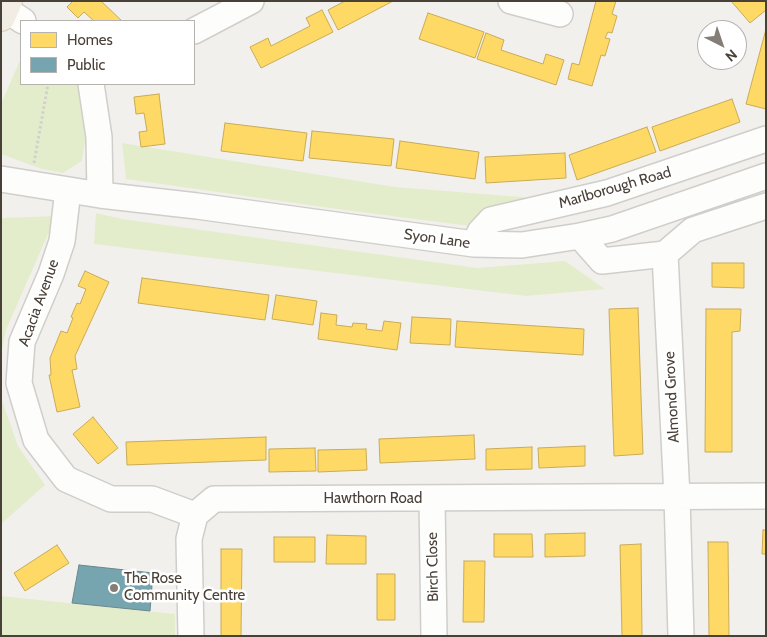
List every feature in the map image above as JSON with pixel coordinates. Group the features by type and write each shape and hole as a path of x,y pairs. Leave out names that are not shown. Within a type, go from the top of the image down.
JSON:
{"street":[{"path":"195,30 251,1"},
{"path":"511,1 560,14"},
{"path":"91,85 99,137 100,195"},
{"name":"Marlborough Road","path":"474,244 480,232 491,220 608,193 766,139"},
{"name":"Syon Lane","path":"1,179 100,195 197,206 474,244 522,245 612,229 766,176"},
{"name":"Acacia Avenue","path":"68,190 62,241 51,274 22,342 19,383 36,440 66,478 111,499 152,499 195,515"},
{"path":"580,236 602,261 665,254 693,230 766,206"},
{"name":"Almond Grove","path":"665,254 677,497 681,636"},
{"name":"Hawthorn Road","path":"195,515 214,499 766,496"},
{"name":"Birch Close","path":"432,499 434,636"},
{"path":"191,636 189,540 195,515"}],"path":[{"path":"30,183 48,85"}],"green space":[{"path":"20,60 20,85 78,85 89,114 82,161 63,173 42,169 1,154 1,104"},
{"path":"122,143 395,187 534,198 470,226 337,209 126,179"},
{"path":"96,213 122,219 477,268 565,261 605,289 526,296 94,244"},
{"path":"56,216 6,330 1,355 1,218"},
{"path":"1,398 18,446 45,485 1,524"},
{"path":"1,596 175,614 175,636 1,636"}],"building: Homes":[{"path":"73,1 101,1 121,20 93,20 84,12 78,18 67,7"},
{"path":"345,1 393,1 338,30 328,10"},
{"path":"596,1 616,1 612,14 617,16 612,33 608,32 605,38 610,39 605,56 601,55 592,86 568,79 572,63 579,65"},
{"path":"731,1 766,1 766,10 750,23"},
{"path":"322,10 333,32 261,68 250,47 268,38 271,46 310,26 306,18"},
{"path":"428,13 484,32 475,58 419,39"},
{"path":"766,29 766,109 746,104"},
{"path":"486,33 504,40 501,50 543,64 546,54 564,60 556,85 477,59"},
{"path":"159,94 165,144 141,147 139,132 147,131 144,113 136,114 134,97"},
{"path":"732,99 740,122 660,151 652,127"},
{"path":"225,123 307,133 303,161 221,151"},
{"path":"647,127 656,152 577,180 569,155"},
{"path":"312,131 394,139 391,166 309,158"},
{"path":"400,141 479,152 475,179 396,168"},
{"path":"565,153 566,178 486,183 485,157"},
{"path":"712,263 744,263 744,288 712,287"},
{"path":"85,271 109,282 75,356 77,369 72,370 80,407 57,412 49,375 51,375 50,358 61,331 67,333 77,303 80,304 86,289 78,286"},
{"path":"142,278 269,295 265,320 138,303"},
{"path":"276,295 317,301 313,325 272,319"},
{"path":"638,308 643,454 614,456 609,309"},
{"path":"706,309 741,309 740,331 732,332 732,452 705,452"},
{"path":"321,313 337,315 336,325 352,327 353,323 367,324 366,329 382,331 384,321 401,323 397,350 318,339"},
{"path":"412,317 451,319 450,345 410,343"},
{"path":"457,321 584,329 583,355 455,347"},
{"path":"93,417 118,448 98,464 73,434"},
{"path":"474,435 475,459 380,463 379,439"},
{"path":"266,437 266,460 127,465 126,442"},
{"path":"585,446 585,466 539,468 538,448"},
{"path":"532,447 532,469 486,470 486,449"},
{"path":"315,448 316,471 269,472 269,449"},
{"path":"366,449 367,470 318,472 318,450"},
{"path":"763,530 766,530 766,554 762,554"},
{"path":"585,533 585,556 545,557 545,534"},
{"path":"494,534 532,534 533,557 494,557"},
{"path":"327,535 366,536 366,564 326,564"},
{"path":"274,537 315,537 315,562 274,562"},
{"path":"708,542 728,542 729,636 709,636"},
{"path":"641,544 642,636 622,636 620,545"},
{"path":"57,545 69,563 25,591 14,573"},
{"path":"221,549 242,549 241,636 221,636"},
{"path":"464,561 485,561 484,622 463,622"},
{"path":"377,574 395,574 395,620 377,620"}],"building: Public":[{"name":"The Rose Community Centre","path":"79,565 153,573 150,611 72,603"}],"place":[{"name":"The Rose Community Centre","path":"114,588"}]}
